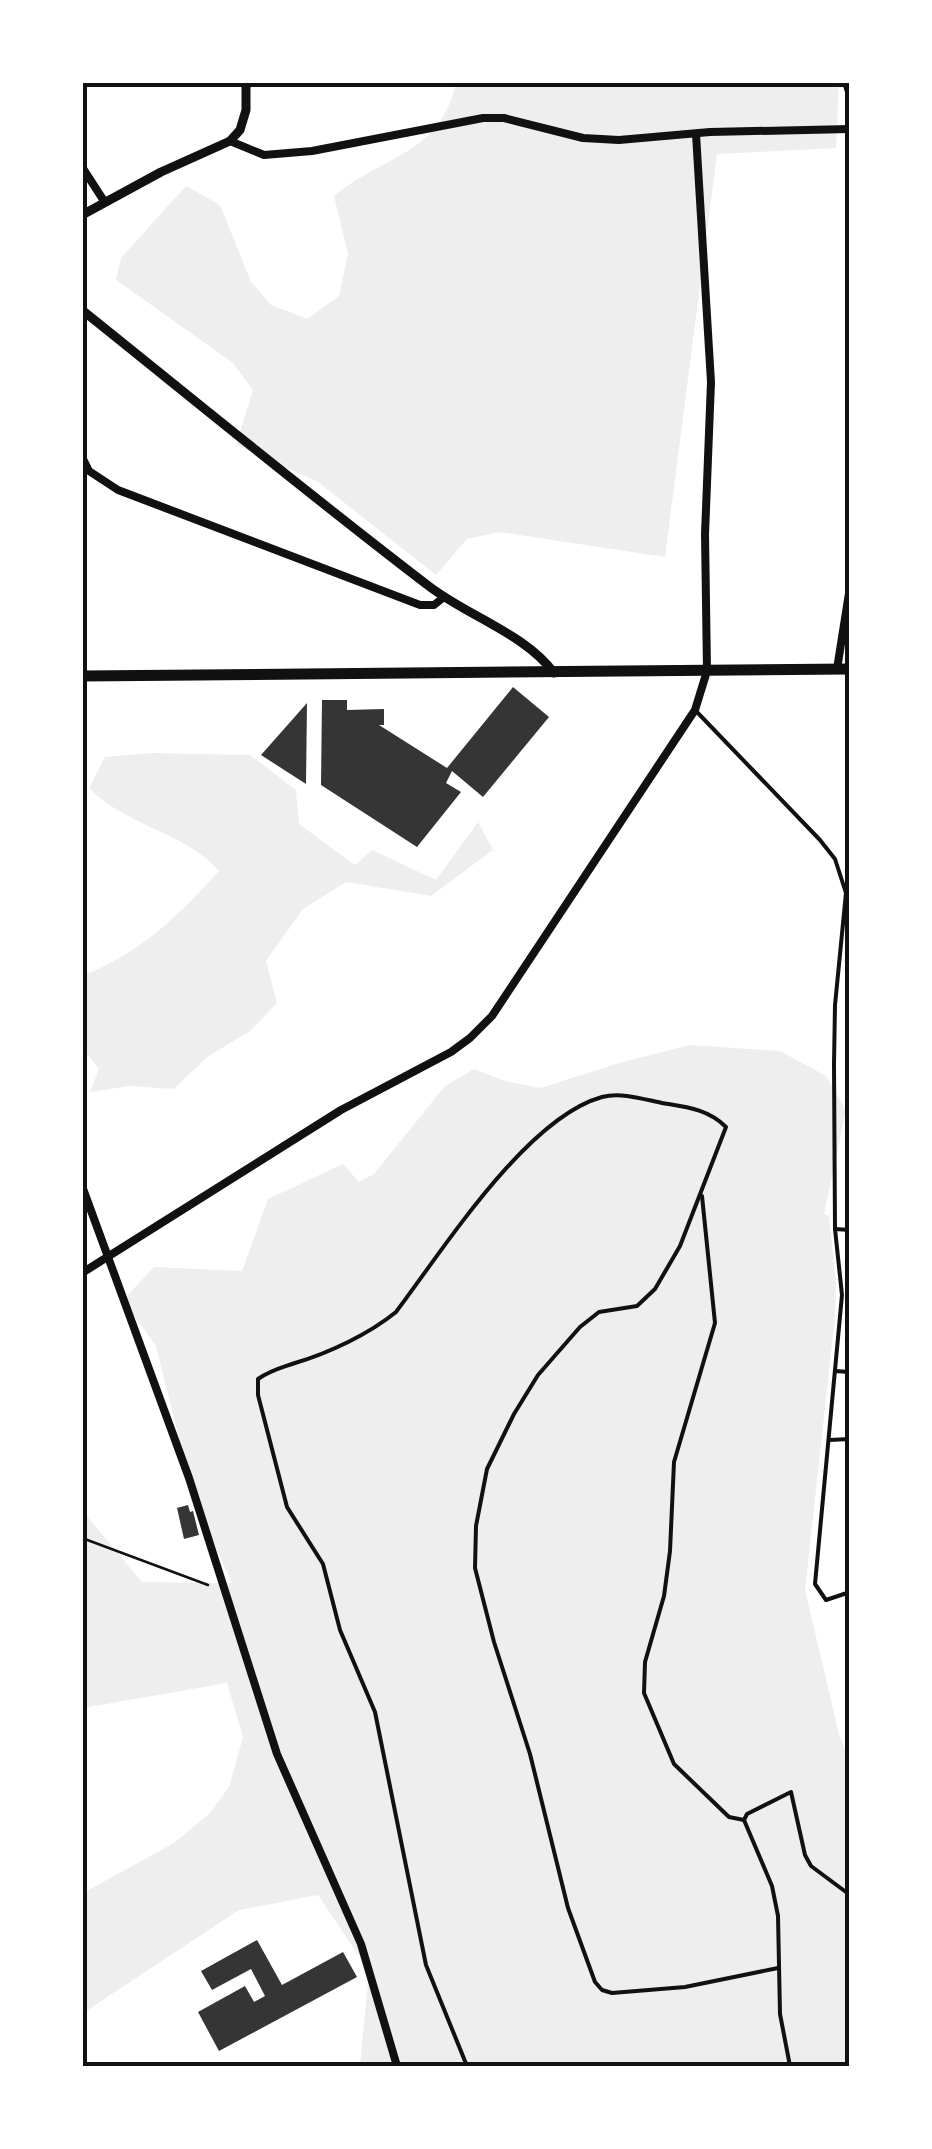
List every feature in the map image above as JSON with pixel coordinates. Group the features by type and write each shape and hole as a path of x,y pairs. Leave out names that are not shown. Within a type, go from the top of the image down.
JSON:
{"main road":[{"path":"82,676 843,669"}],"street":[{"path":"82,215 230,141 240,130 246,110 246,82"},
{"path":"846,82 850,95"},
{"path":"230,141 264,155 312,151 483,118 504,118 584,138 619,140 850,130"},
{"path":"82,1273 341,1110 470,1038 492,1016 695,710 707,671 705,534 711,382 696,134"},
{"path":"82,168 104,201"},
{"path":"82,310 303,489 444,597 530,646 554,673"},
{"path":"82,457 89,471 118,490 420,605 434,605 444,597"},
{"path":"843,669 850,588"},
{"path":"82,1186 189,1478 277,1754 361,1944 396,2066"}],"lane":[{"path":"695,710 820,840 835,860 848,894 836,1005 835,1229 842,1295 814,1584 826,1600 850,1592"},
{"path":"467,2066 426,1965 374,1712 340,1630 323,1564 287,1507 258,1395 258,1379 381,1325 396,1312 493,1185 545,1130 590,1102 618,1095 713,1114 726,1126 680,1246 654,1289 636,1306 598,1312 580,1327 538,1374 514,1414 487,1469 476,1526 475,1568 530,1754 568,1908 595,1982 612,1993 685,1987 778,1968"},
{"path":"702,1195 714,1323 674,1462 670,1551 664,1596 645,1662 644,1693 674,1764 729,1817 744,1820"},
{"path":"835,1229 850,1230"},
{"path":"836,1372 850,1372"},
{"path":"829,1440 850,1439"},
{"path":"790,2066 780,2014 778,1916 772,1886 744,1820 747,1814 791,1792 804,1855 811,1866 850,1895"}],"path":[{"path":"82,1538 225,1592"}],"shaded area":[{"path":"456,83 839,83 836,148 717,154 665,557 499,532 467,539 436,575 318,482 236,445 253,390 233,363 116,280 121,258 186,186 220,205 251,282 271,305 307,319 339,296 348,254 334,196 424,139 448,107"},
{"path":"152,753 250,755 296,790 299,824 355,865 372,850 436,880 478,822 493,850 431,896 346,882 303,909 266,961 277,1003 250,1031 207,1057 174,1089 129,1086 90,1092 99,1069 83,1049 83,970 89,973 109,964 144,942 219,871 190,847 120,812 89,788 105,757"},
{"path":"690,1045 780,1051 826,1076 846,1110 824,1214 829,1216 835,1317 805,1590 839,1734 849,1760 849,2066 402,2066 392,2034 394,2066 360,2066 369,1971 318,1895 239,1910 83,2013 83,1893 174,1843 210,1813 229,1787 243,1737 227,1683 83,1708 82,1510 142,1582 232,1583 189,1478 156,1346 123,1300 154,1267 242,1271 268,1199 343,1164 359,1182 374,1174 445,1086 474,1069 505,1081 541,1088"}],"building":[{"path":"513,687 549,717 483,797 452,771 446,783 461,792 417,847 321,785 322,700 347,700 347,710 384,709 384,725 379,725 447,768"},
{"path":"307,703 306,784 261,755"},
{"path":"188,1505 199,1535 184,1539 177,1508"},
{"path":"257,1940 282,1985 343,1952 357,1977 219,2051 198,2012 245,1986 254,2002 265,1996 251,1969 212,1990 201,1971"}]}
